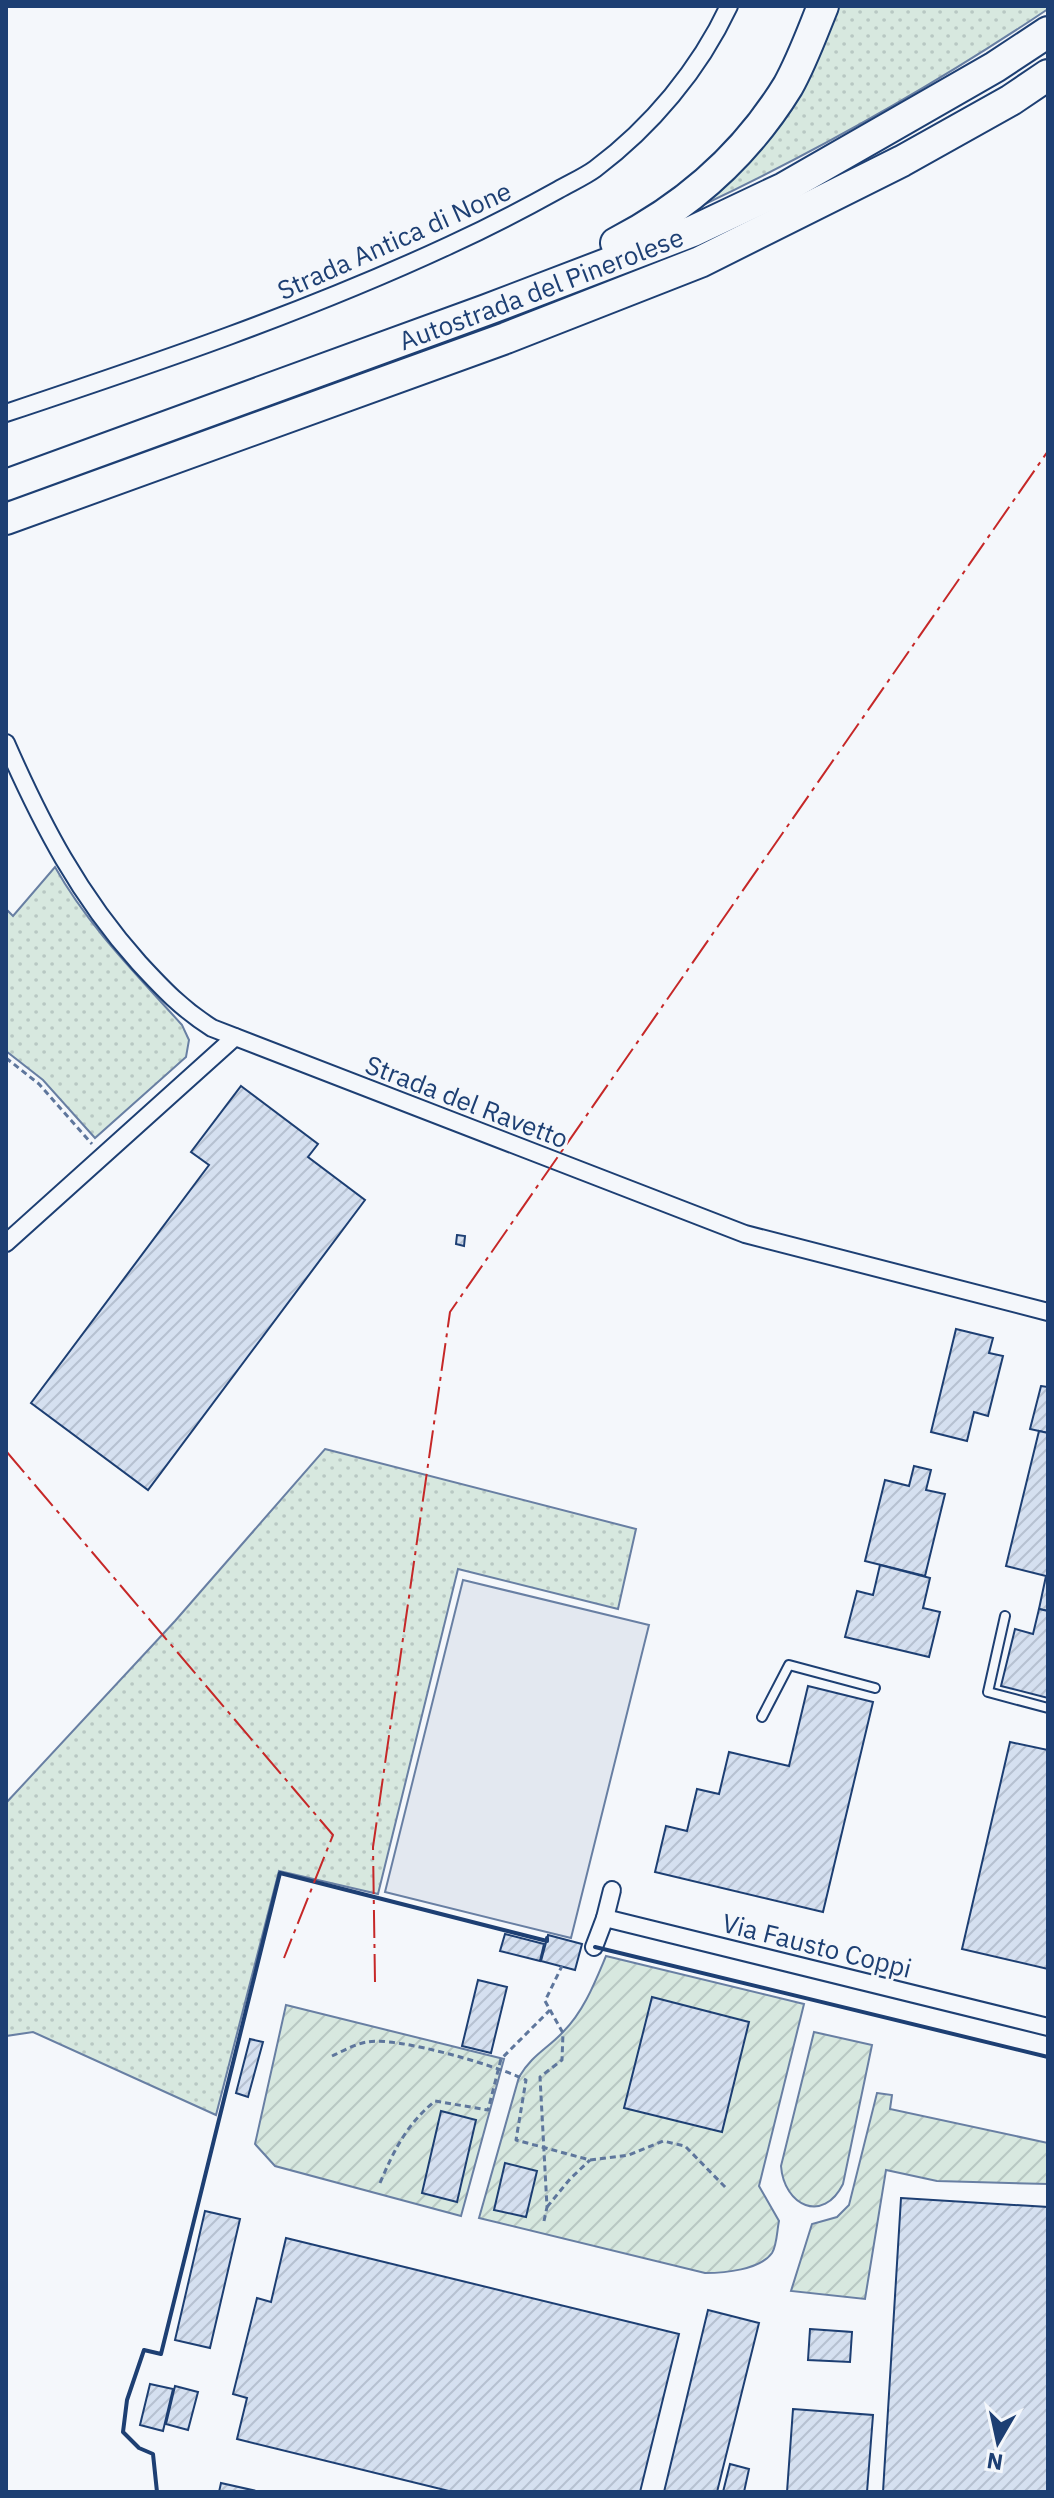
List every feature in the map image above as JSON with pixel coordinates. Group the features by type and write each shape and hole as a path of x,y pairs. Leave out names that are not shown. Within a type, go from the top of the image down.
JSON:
{"highway":[{"path":"486,310 656,222 693,196 747,142 788,85 823,6"},
{"name":"Autostrada del Pinerolese","path":"6,485 693,231 784,188 995,67 1048,32"},
{"name":"Autostrada del Pinerolese","path":"6,519 506,338 700,262 902,161 1011,100 1048,75"}],"street":[{"name":"Strada Antica di None","path":"6,413 211,344 402,267 509,217 593,170 640,131 675,92 715,36 729,6"},
{"name":"Strada del Ravetto","path":"6,743 34,809 73,878 116,937 175,1002 212,1028 745,1234 1048,1312"},
{"path":"6,1243 235,1037"},
{"path":"594,1947 612,1890"},
{"name":"Via Fausto Coppi","path":"605,1918 1048,2027"}],"lane":[{"path":"1005,1616 988,1692 1048,1708"},
{"path":"762,1717 789,1665 875,1688"}],"path":[{"path":"6,1058 39,1084 103,1156"},
{"path":"544,2221 547,2207 540,2077 562,2060 563,2033 545,2001 562,1966"},
{"path":"380,2183 403,2134 417,2116 435,2101 488,2110 507,2051 550,2010"},
{"path":"332,2056 365,2042 380,2041 499,2069 526,2080 516,2140 590,2160 629,2155 663,2141 685,2146 727,2189"},
{"path":"547,2207 590,2160"}],"shaded area":[{"path":"838,6 1048,6 1048,9 880,113 705,204 758,151"},
{"path":"55,867 82,910 182,1025 189,1040 186,1057 95,1138 43,1080 6,1051 6,909 13,916"},
{"path":"325,1449 636,1529 618,1609 458,1569 378,1894 279,1871 216,2115 33,2032 6,2036 6,1803 175,1621"},
{"path":"463,1580 649,1625 571,1938 385,1892"},
{"path":"606,1956 804,2004 759,2186 779,2221 776,2242 766,2259 751,2267 705,2273 479,2218 519,2077 577,2015"},
{"path":"286,2005 504,2059 461,2216 275,2166 255,2144"},
{"path":"814,2032 872,2045 843,2184 825,2204 815,2206 797,2200 789,2191 781,2166"},
{"path":"877,2093 892,2095 890,2109 1048,2143 1048,2184 937,2181 886,2170 865,2299 791,2291 812,2224 837,2217 849,2205"}],"building":[{"path":"241,1086 318,1144 308,1157 365,1200 148,1490 31,1403 209,1165 191,1152"},
{"path":"457,1235 465,1236 464,1246 456,1244"},
{"path":"956,1329 993,1338 989,1353 1003,1356 988,1416 974,1412 967,1441 931,1432"},
{"path":"1041,1386 1048,1387 1048,1433 1030,1429"},
{"path":"1039,1431 1048,1433 1048,1611 1039,1609 1046,1576 1006,1566"},
{"path":"914,1466 931,1470 926,1490 945,1494 925,1576 865,1561 885,1480 909,1486"},
{"path":"880,1565 930,1578 923,1608 940,1612 929,1657 845,1637 857,1591 873,1595"},
{"path":"1039,1609 1048,1611 1048,1698 1001,1686 1015,1629 1033,1634"},
{"path":"808,1686 873,1702 823,1912 655,1872 666,1826 687,1831 697,1789 719,1794 729,1752 789,1766"},
{"path":"1010,1742 1048,1750 1048,1969 962,1949"},
{"path":"505,1934 544,1944 540,1961 500,1951"},
{"path":"548,1935 582,1944 575,1970 541,1961"},
{"path":"478,1980 507,1987 491,2053 462,2046"},
{"path":"652,1997 749,2022 722,2132 624,2108"},
{"path":"250,2039 263,2042 248,2097 236,2093"},
{"path":"441,2111 476,2120 457,2202 422,2193"},
{"path":"505,2163 537,2171 526,2217 494,2210"},
{"path":"901,2198 1048,2207 1048,2492 883,2492"},
{"path":"205,2211 240,2219 210,2348 175,2340"},
{"path":"286,2238 679,2334 640,2492 453,2492 237,2439 247,2398 233,2394 257,2298 271,2302"},
{"path":"708,2310 759,2323 717,2492 664,2492"},
{"path":"810,2329 852,2332 850,2362 808,2360"},
{"path":"150,2384 173,2389 163,2431 140,2425"},
{"path":"175,2386 198,2392 188,2430 166,2424"},
{"path":"793,2409 873,2415 867,2492 787,2492"},
{"path":"730,2464 749,2469 744,2492 723,2492"},
{"path":"221,2483 261,2492 219,2492"}],"wall":[{"path":"157,2492 153,2454 139,2448 123,2432 127,2400 144,2350 161,2354 280,1873 547,1941 547,1938"},
{"path":"595,1947 1048,2057"}],"power":[{"path":"375,1982 373,1847 450,1312 1048,451"},
{"path":"6,1451 333,1835 284,1958"}]}
